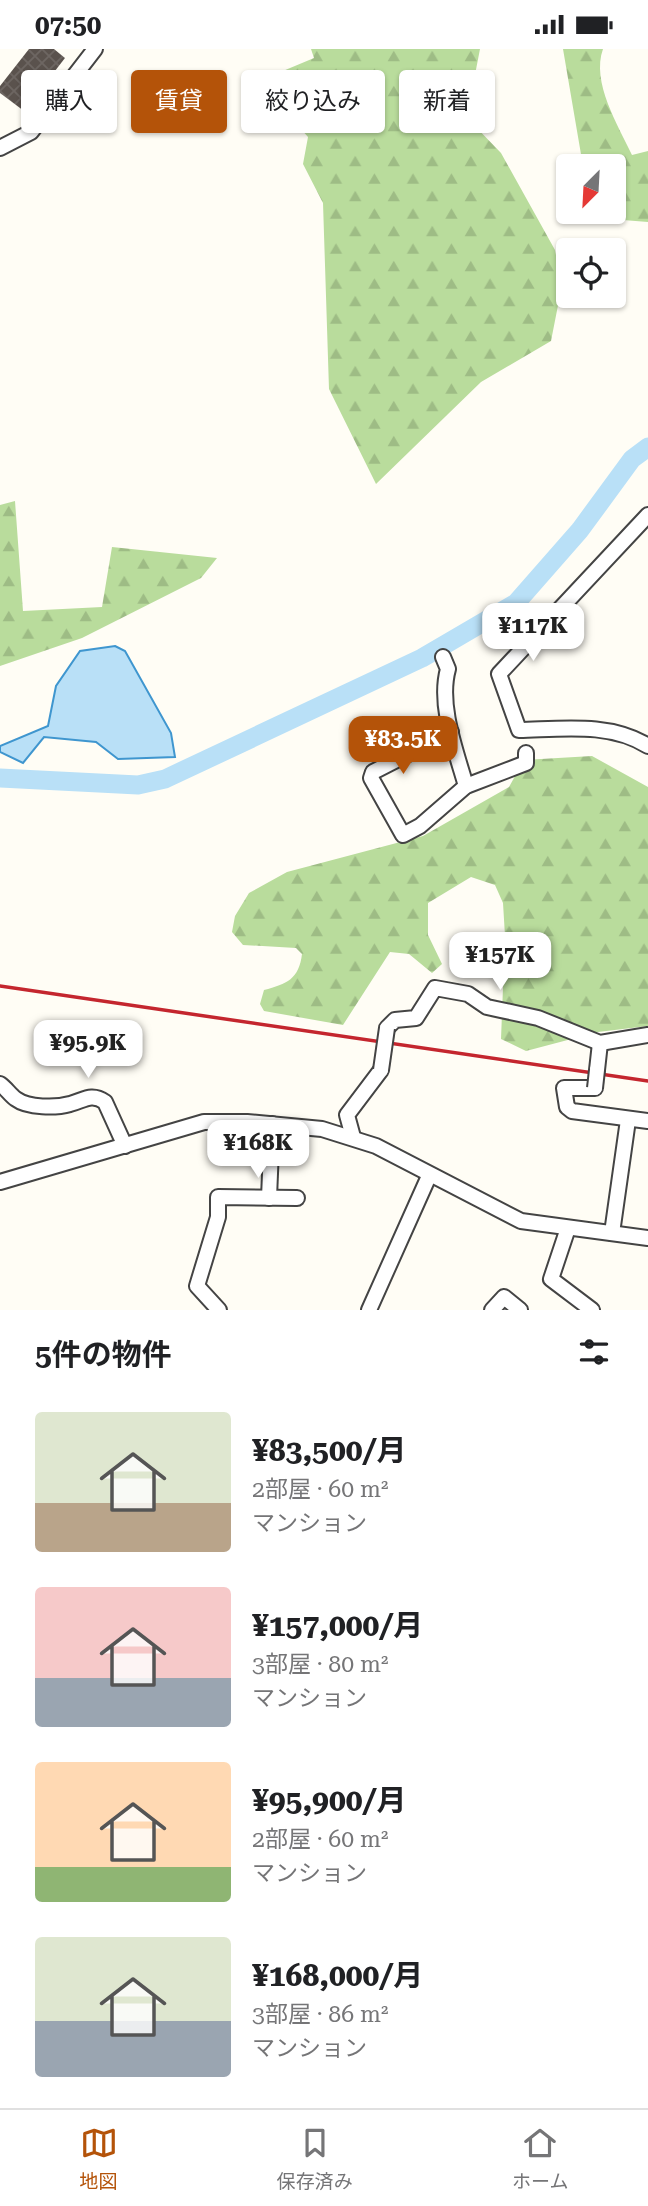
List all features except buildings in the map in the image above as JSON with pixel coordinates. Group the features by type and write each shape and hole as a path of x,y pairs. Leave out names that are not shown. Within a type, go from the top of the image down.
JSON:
{"street":[{"path":"0,148 31,132 95,49"},
{"path":"648,515 499,674 519,730 592,728 631,735 648,746"},
{"path":"443,657 448,669 445,680 451,732 466,786"},
{"path":"451,732 373,772 371,778 403,835 420,826 466,786 526,763 526,753"},
{"path":"353,1137 347,1115 381,1070 387,1028 395,1020 416,1019 435,988 468,993 487,1007 538,1018 600,1042 648,1035"},
{"path":"600,1042 594,1087 564,1088 567,1107 572,1111 648,1121"},
{"path":"0,1083 16,1099 25,1103 52,1106 71,1104 83,1097 98,1097 105,1102 125,1146"},
{"path":"612,1233 628,1120"},
{"path":"0,1182 204,1122 272,1124 322,1129 353,1137 376,1146 429,1176 521,1221 648,1238"},
{"path":"269,1198 272,1124"},
{"path":"369,1310 429,1176"},
{"path":"219,1310 197,1286 218,1217 218,1197 297,1198"},
{"path":"568,1227 551,1279 592,1310"},
{"path":"492,1310 505,1297 520,1310"}],"green space":[{"path":"311,49 480,49 476,70 399,70 399,133 482,133 501,153 556,255 557,308 551,341 481,382 376,484 329,389 323,203 303,164 308,137 304,133 385,133 385,70 285,70 314,58"},
{"path":"563,49 603,49 600,75 614,117 632,155 648,151 648,222 626,220 626,154 581,154"},
{"path":"15,501 23,611 102,607 112,547 217,558 201,578 82,638 0,666 0,505"},
{"path":"592,756 648,787 648,1026 598,1032 526,1051 501,1039 505,936 503,903 495,885 471,877 428,903 428,935 442,964 432,973 409,954 390,952 343,1025 264,1011 260,1004 264,990 291,979 298,969 302,954 296,948 243,945 232,932 235,916 249,893 287,872 423,836 509,787 524,760"}],"water":[{"path":"115,646 125,651 171,733 175,757 118,759 96,742 44,737 23,763 0,752 0,746 48,726 56,686 80,651"}],"waterway":[{"path":"0,778 138,785 165,779 422,658 516,603 580,530 632,459 648,447"}],"railway":[{"path":"0,986 648,1081"}]}
